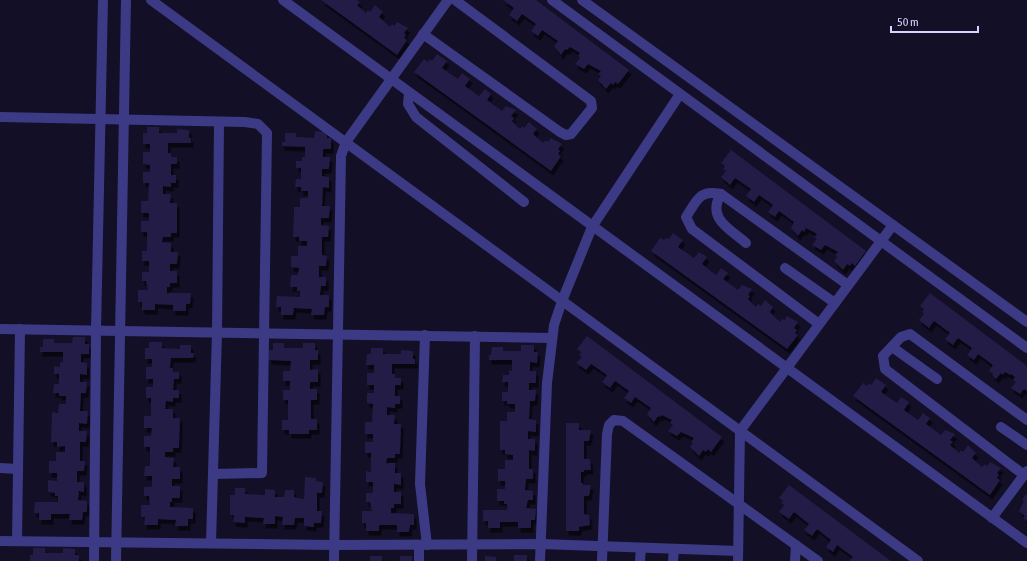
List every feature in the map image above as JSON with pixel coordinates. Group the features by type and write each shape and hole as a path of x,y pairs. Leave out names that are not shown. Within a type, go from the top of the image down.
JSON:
{"street":[{"path":"94,561 99,118 103,0"},
{"path":"116,561 126,0"},
{"path":"151,0 918,561"},
{"path":"283,0 1027,544"},
{"path":"334,561 341,156 346,142 448,0"},
{"path":"423,34 560,132 566,135 571,134 592,108 591,102 455,0"},
{"path":"552,0 880,242 1027,348"},
{"path":"582,0 1027,322"},
{"path":"409,93 408,104 416,118 524,202"},
{"path":"540,561 547,383 552,338 562,301 592,227 680,94"},
{"path":"0,117 123,118 245,122 258,124 267,133 262,473 213,474"},
{"path":"211,543 217,332 219,122"},
{"path":"819,324 692,229 686,217 701,195 710,192 721,194 848,285"},
{"path":"721,194 715,203 715,211 718,219 746,243"},
{"path":"0,545 0,541 334,545 541,544 674,549 738,556 740,431 893,225"},
{"path":"785,268 835,302"},
{"path":"0,329 338,333 552,338"},
{"path":"17,541 20,329"},
{"path":"992,518 1026,473 885,369 882,356 901,337 910,334 1027,420"},
{"path":"419,561 423,545 420,484 425,335"},
{"path":"472,561 475,336"},
{"path":"892,347 937,379"},
{"path":"602,561 607,434 609,425 614,420 623,421 818,561"},
{"path":"1001,427 1027,445"},
{"path":"0,468 17,469"},
{"path":"796,546 796,561"},
{"path":"640,561 641,548"},
{"path":"673,561 674,549"}],"building":[{"path":"321,0 357,0 360,2 357,5 366,13 368,10 370,12 375,5 383,12 379,17 390,27 392,24 394,26 397,22 408,28 404,33 406,35 404,38 407,40 397,55"},
{"path":"503,0 536,0 629,70 618,84 615,82 613,85 611,83 606,89 598,80 601,76 598,74 601,71 588,64 584,69 575,64 580,58 578,56 580,53 570,47 567,50 565,49 561,55 554,46 558,41 542,30 538,36 531,31 536,24 522,14 517,21 509,15 514,8"},
{"path":"437,54 447,61 442,68 458,79 462,73 470,79 465,86 479,96 485,89 491,94 487,100 502,111 506,106 516,110 511,116 514,118 512,121 520,129 522,126 524,128 529,122 537,129 533,134 543,143 546,140 548,142 551,138 562,144 558,149 560,151 558,154 561,156 551,171 414,72 424,59 428,62 430,59 432,61"},
{"path":"147,127 159,127 159,133 177,133 177,129 189,130 189,138 191,138 191,143 168,143 168,153 171,153 171,157 177,157 177,164 171,164 171,175 176,175 176,183 171,183 171,187 163,186 163,194 171,194 170,203 177,203 177,233 171,233 171,237 163,237 162,242 171,243 171,252 178,252 177,264 170,264 170,271 177,271 177,283 170,283 170,287 167,287 167,293 191,293 190,304 186,304 186,311 173,311 173,305 155,304 155,310 142,310 142,302 138,302 138,290 148,290 146,281 142,281 142,272 149,272 149,261 142,261 142,251 147,251 147,232 141,232 141,221 149,221 149,213 141,213 141,201 148,201 149,183 143,183 143,172 150,172 150,165 143,164 143,152 150,152 150,144 143,144 143,133 147,133"},
{"path":"315,131 327,132 327,138 331,138 331,149 323,149 323,157 330,157 329,169 322,169 322,176 329,177 329,188 323,187 322,206 330,206 329,218 321,218 321,225 329,226 328,237 322,237 322,255 327,256 326,266 319,266 319,277 326,277 326,286 321,286 320,295 329,295 329,307 325,307 324,315 311,315 312,309 294,308 293,315 281,315 281,307 276,307 277,296 300,297 300,291 297,291 297,287 290,287 291,275 298,275 299,268 291,267 291,256 298,256 298,246 307,246 307,241 299,241 299,237 293,237 294,207 300,207 300,198 308,198 308,191 301,191 301,187 295,187 296,179 301,179 301,168 296,168 296,161 302,161 302,157 305,157 305,147 282,146 282,142 285,142 285,133 296,133 296,137 314,138"},
{"path":"731,150 866,251 855,266 852,263 850,266 847,264 843,270 834,261 837,257 835,255 838,252 825,245 821,250 812,245 817,239 814,237 817,234 806,228 804,232 802,230 798,236 791,228 794,222 779,211 775,217 768,212 773,205 759,195 754,202 746,196 751,189 735,178 730,185 721,177 726,171 723,169 725,166 721,163"},
{"path":"673,233 683,240 678,247 694,258 699,252 707,257 702,264 716,275 721,268 728,273 723,279 738,290 742,285 752,289 748,295 750,296 748,299 756,307 758,304 761,306 765,300 773,307 770,312 780,322 782,319 785,320 787,316 798,322 794,328 797,330 795,333 798,335 787,349 651,251 660,238 664,240 666,238 669,239"},
{"path":"930,293 1027,366 1027,391 1024,389 1020,394 1011,388 1016,382 1013,380 1015,377 1011,374 1010,375 1005,372 1003,375 1001,373 996,379 992,375 993,373 989,371 993,365 978,354 974,360 967,355 972,348 958,338 953,345 945,339 950,333 934,321 929,328 919,320 924,314 922,312 924,309 920,306"},
{"path":"587,336 722,437 711,452 708,449 706,452 703,450 699,456 690,447 694,438 681,432 677,436 668,431 673,425 670,423 672,420 662,415 660,417 658,416 654,422 647,414 651,408 635,397 631,403 624,398 629,391 615,381 610,388 602,382 607,375 591,364 586,370 576,363 582,357 579,355 581,352 577,349"},
{"path":"73,337 85,337 85,344 89,344 89,354 81,354 81,362 87,363 87,375 80,374 80,382 87,382 86,393 81,393 80,411 88,411 87,424 79,423 79,431 87,431 86,442 80,442 80,461 85,461 84,471 77,471 77,482 84,482 84,492 79,491 78,500 87,501 87,512 83,512 82,520 69,520 70,514 51,514 51,520 39,520 39,513 34,513 35,502 58,502 58,496 55,496 55,493 48,492 48,480 57,481 57,473 49,473 49,461 56,461 56,452 65,452 65,446 57,447 57,442 51,442 52,412 58,413 59,404 66,404 66,396 59,396 59,393 53,393 54,384 59,384 59,374 54,374 54,366 60,367 60,362 63,362 63,352 40,352 40,347 43,347 43,339 54,339 54,343 72,343"},
{"path":"149,342 162,342 162,348 180,349 180,345 191,345 191,353 194,353 193,358 171,358 170,368 173,368 173,372 179,372 179,379 174,379 173,390 179,390 179,398 173,398 173,402 166,401 165,409 173,409 173,418 180,418 179,448 173,448 173,452 165,452 165,457 174,458 173,467 180,467 180,479 172,479 172,486 180,486 180,498 172,498 170,507 193,508 193,519 188,519 188,526 175,526 176,520 158,519 158,525 144,525 145,517 141,517 141,505 150,505 149,496 144,496 144,487 152,487 152,476 144,476 145,466 150,466 150,447 144,447 144,436 151,436 152,428 144,428 144,416 151,416 151,398 146,398 146,387 153,387 153,379 146,379 146,367 152,367 152,359 145,359 145,348 149,348"},
{"path":"273,343 284,343 284,348 303,348 303,343 315,343 315,350 318,350 318,360 310,360 310,370 318,369 318,382 310,382 310,389 317,389 317,400 311,400 311,419 317,419 317,430 309,430 309,434 289,434 289,430 282,430 282,420 288,420 288,400 283,400 283,390 290,390 290,381 283,381 283,371 290,371 291,361 269,360 269,350 273,350"},
{"path":"521,345 534,345 534,352 538,352 537,363 530,362 530,371 536,371 536,383 529,383 529,390 536,390 535,401 530,401 529,419 536,420 536,432 528,431 528,439 535,439 535,451 529,450 529,469 533,469 533,479 526,479 525,490 533,491 533,500 528,500 526,508 536,509 535,520 531,520 531,528 518,528 518,522 500,522 500,528 488,528 488,521 483,521 483,510 507,510 507,504 504,504 504,501 497,501 497,489 505,489 505,481 498,481 498,469 505,469 505,460 513,460 513,455 505,454 505,450 500,450 500,421 507,421 507,412 515,412 515,404 507,404 507,401 502,401 502,392 508,392 508,382 502,382 503,375 509,375 509,370 512,371 512,360 489,360 489,355 491,355 492,347 503,347 503,351 521,351"},
{"path":"371,348 383,348 383,354 401,354 401,350 413,351 413,359 415,359 415,364 392,364 392,374 395,374 395,378 401,378 401,385 395,385 395,396 400,396 400,404 395,404 395,408 387,407 387,415 395,415 394,424 401,424 400,454 395,454 395,458 387,458 386,463 395,463 395,473 401,473 401,485 394,484 394,492 401,492 401,504 394,504 394,508 391,508 391,513 414,514 414,525 410,525 409,532 397,532 397,525 379,525 379,531 366,531 366,523 362,523 362,511 372,511 370,502 366,502 366,493 373,493 373,482 366,482 366,471 371,472 371,453 365,453 365,442 373,442 373,434 365,434 365,422 372,422 373,404 367,403 367,393 374,393 374,385 367,385 367,373 374,373 374,365 366,365 367,354 371,354"},
{"path":"876,378 886,385 881,392 897,403 901,397 909,402 904,410 918,420 923,413 930,418 926,424 941,435 945,430 955,434 950,440 953,442 950,445 959,453 961,450 963,452 968,445 976,453 972,458 982,467 985,464 987,466 990,462 1001,468 997,473 999,475 997,478 1000,480 990,495 853,396 863,383 867,386 869,383 871,385"},
{"path":"566,423 579,423 579,430 591,430 589,441 584,441 584,459 590,459 591,470 584,470 584,472 581,472 581,483 583,483 583,485 591,485 589,496 584,496 584,514 589,515 590,525 579,527 579,531 566,531"},
{"path":"305,477 316,478 316,481 323,482 322,493 317,493 317,511 322,511 321,523 314,523 314,527 304,526 304,518 295,518 294,525 282,525 283,517 275,516 275,524 263,524 264,518 245,517 245,523 233,522 234,515 230,515 230,495 235,495 235,488 245,488 245,494 265,495 265,489 275,490 275,497 284,497 285,490 294,490 294,497 304,499"},
{"path":"789,485 891,561 849,561 853,557 837,545 833,552 826,547 831,540 817,529 812,536 804,530 809,524 794,512 789,519 779,512 784,505 781,503 783,501 779,498"},
{"path":"1026,494 1027,521 1023,518 1025,516 1019,511 1024,501 1022,500"},
{"path":"33,548 45,548 45,553 63,553 63,548 75,549 75,555 79,555 79,561 30,561 30,555 33,555"},
{"path":"514,555 527,555 527,561 514,561"},
{"path":"370,556 382,556 382,561 370,561"},
{"path":"400,556 412,556 412,561 400,561"},
{"path":"485,556 496,557 496,561 485,561"}]}
